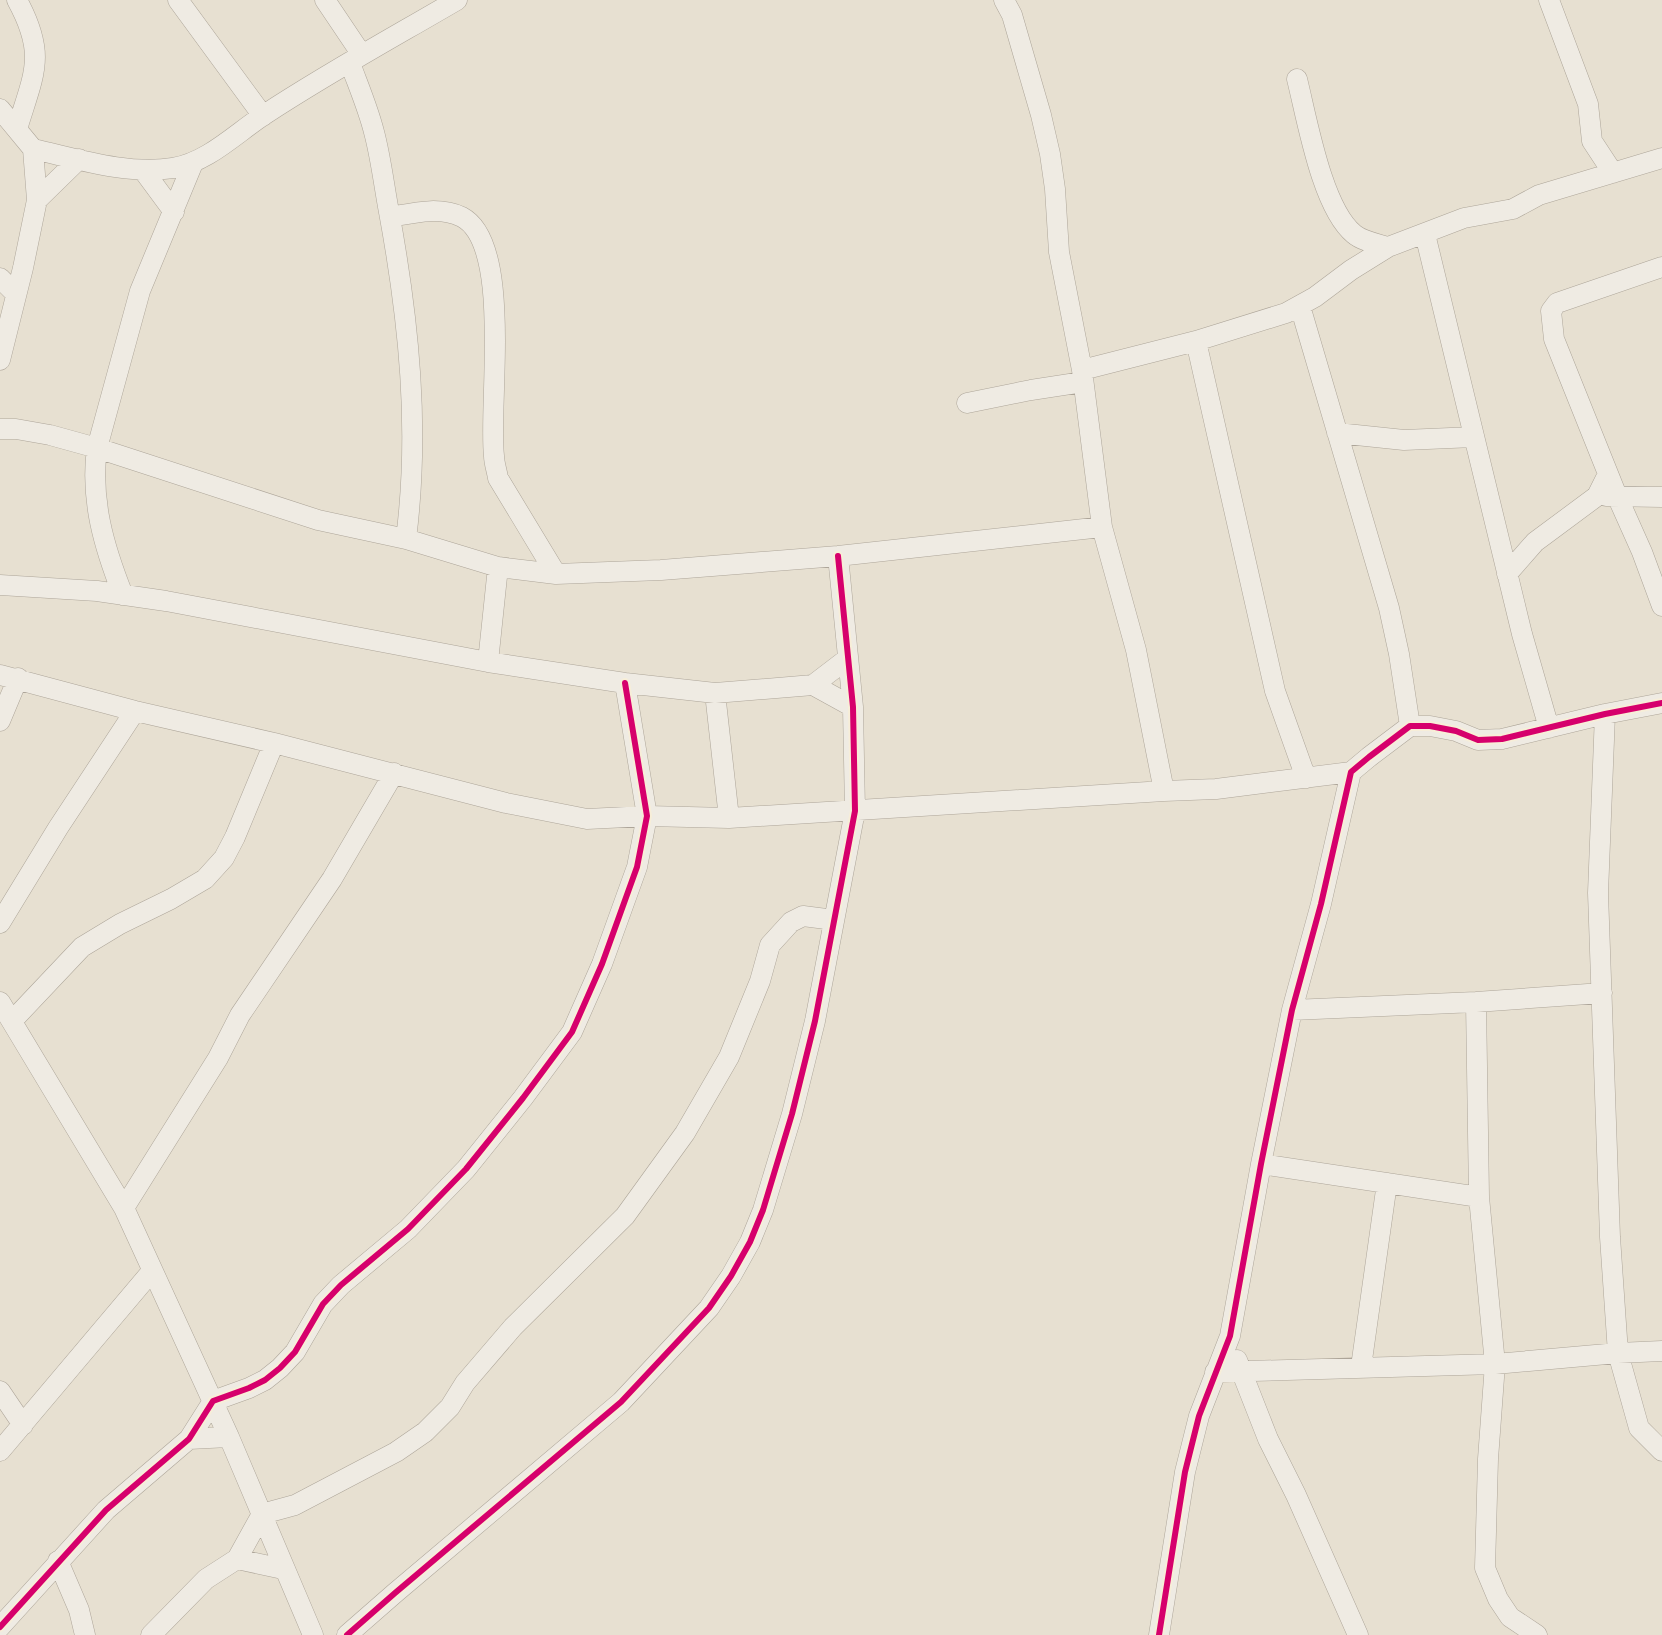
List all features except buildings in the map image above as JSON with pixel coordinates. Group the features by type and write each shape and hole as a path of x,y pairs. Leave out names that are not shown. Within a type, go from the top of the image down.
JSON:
{"street":[{"path":"17,0 29,22 36,50 34,72 17,129"},
{"path":"178,0 263,116"},
{"path":"325,0 356,59 374,132 390,217 411,359 412,491 406,539"},
{"path":"33,149 143,170 174,168 193,163 222,146 263,116 457,0"},
{"path":"1549,0 1588,104 1592,141 1612,173"},
{"path":"1013,5 1050,154 1059,252 1082,376 1102,527 1136,650 1164,791"},
{"path":"1297,79 1312,144 1331,200 1355,235 1388,247"},
{"path":"0,109 33,149 37,200 23,268 2,348"},
{"path":"967,403 1031,390 1082,376 1286,313 1388,247 1464,218 1513,208 1539,195 1662,158"},
{"path":"37,200 79,159"},
{"path":"123,595 101,532 94,472 98,448 140,291 193,163"},
{"path":"143,170 174,212"},
{"path":"390,217 431,211 463,218 477,232 486,249 493,289 494,456 498,478 556,574"},
{"path":"1425,234 1522,634 1550,728"},
{"path":"1351,270 1355,235"},
{"path":"1662,267 1557,303 1551,311 1554,339 1662,606"},
{"path":"0,278 16,294"},
{"path":"1300,306 1389,608 1410,726"},
{"path":"1196,341 1275,691 1306,778"},
{"path":"0,429 16,429 50,435 98,448 318,520 406,539 498,567 556,574 661,570 837,556 1102,527"},
{"path":"1337,433 1404,440 1474,437"},
{"path":"1507,574 1535,542 1597,496 1608,474"},
{"path":"1597,496 1662,497"},
{"path":"1499,538 1535,542"},
{"path":"347,1635 621,1402 709,1308 732,1276 750,1242 764,1210 792,1114 815,1022 855,811 853,707 837,556"},
{"path":"488,662 498,567"},
{"path":"0,585 123,595 190,605 488,662 625,683 715,693 813,685 847,659"},
{"path":"0,721 9,676 135,711 274,743 506,803 587,819 647,816 729,818 1216,789 1306,778 1351,772 1410,726 1430,726 1456,731 1478,740 1502,739 1662,703"},
{"path":"0,1627 106,1510 189,1439 213,1401 249,1388 265,1380 280,1368 295,1352 323,1304 341,1285 408,1229 466,1169 572,1032 602,964 637,867 647,816 625,683"},
{"path":"813,685 853,707"},
{"path":"715,693 729,818"},
{"path":"0,923 58,828 135,711"},
{"path":"1605,714 1598,893 1610,1237 1617,1353 1639,1428 1662,1451"},
{"path":"12,1021 82,947 205,879 224,858 235,837 274,743"},
{"path":"1159,1635 1185,1472 1199,1416 1230,1336 1292,1010 1321,904 1351,772"},
{"path":"124,1208 218,1058 240,1015 332,879 394,773"},
{"path":"150,1635 206,1579 237,1559 262,1514 295,1505 396,1452 425,1432 450,1407 465,1383 513,1327 625,1216 685,1133 729,1057 760,981 770,945 791,922 803,915 834,920"},
{"path":"1292,1010 1476,1002 1602,993"},
{"path":"0,1002 124,1208 229,1437 283,1569 313,1635"},
{"path":"1476,1002 1479,1197 1495,1364 1488,1459 1485,1568 1498,1599 1510,1617 1537,1635"},
{"path":"1261,1164 1479,1197"},
{"path":"1361,1367 1387,1183"},
{"path":"0,1451 152,1271"},
{"path":"1230,1336 1240,1370 1268,1439 1296,1495 1358,1635"},
{"path":"1215,1372 1495,1364 1662,1351"},
{"path":"0,1391 23,1425"},
{"path":"189,1439 229,1437"},
{"path":"237,1559 283,1569"},
{"path":"58,1562 79,1610 85,1635"}],"cycle path":[{"path":"347,1635 621,1402 709,1308 731,1276 750,1242 763,1210 792,1114 815,1021 855,811 853,707 838,556"},
{"path":"0,1627 106,1510 189,1439 213,1401 249,1388 265,1380 280,1368 295,1352 323,1304 341,1285 408,1229 466,1169 572,1032 602,964 637,867 647,816 625,683"},
{"path":"1159,1635 1185,1472 1199,1416 1230,1336 1292,1010 1321,904 1351,772 1410,726 1430,726 1456,731 1478,740 1502,739 1662,703"}]}
